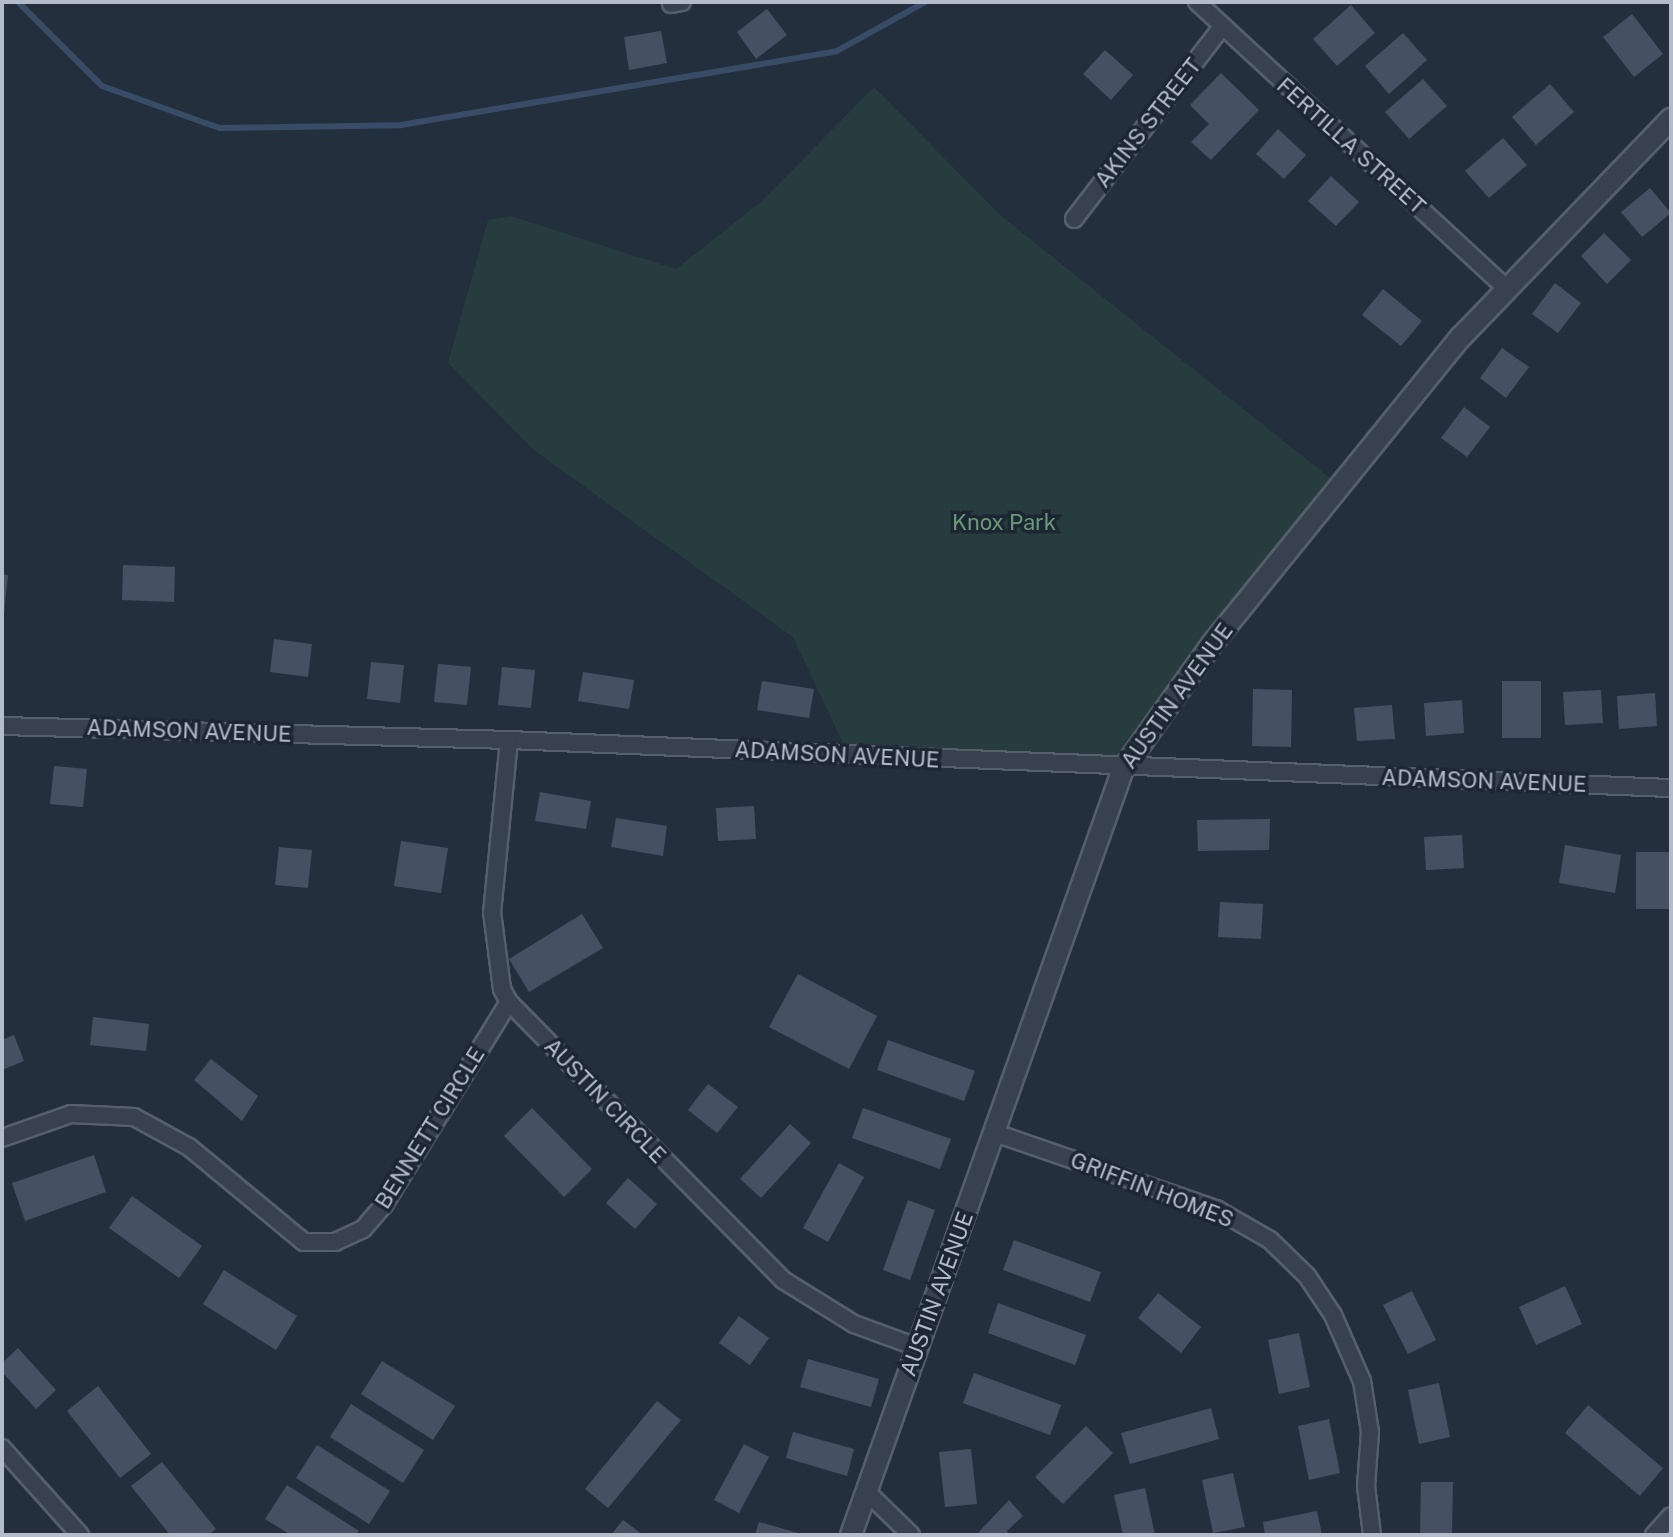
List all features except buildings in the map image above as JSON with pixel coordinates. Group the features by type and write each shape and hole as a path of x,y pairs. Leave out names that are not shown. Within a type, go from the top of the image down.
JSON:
{"street":[{"name":"FERTILLA STREET","path":"1197,2 1507,289"},
{"name":"AKINS STREET","path":"1074,219 1222,27"},
{"name":"AUSTIN AVENUE","path":"851,1535 870,1495 917,1347 995,1133 1104,811 1123,769 1212,644 1461,337 1671,119"},
{"name":"ADAMSON AVENUE","path":"2,726 509,740 1123,769 1671,788"},
{"name":"AUSTIN CIRCLE","path":"509,740 492,912 502,989 509,1002 783,1280 854,1324 917,1347"},
{"name":"BENNETT CIRCLE","path":"2,1138 71,1114 134,1117 189,1147 304,1242 335,1242 363,1229 384,1205 509,1002"},
{"name":"GRIFFIN HOMES","path":"995,1133 1216,1209 1270,1240 1307,1276 1333,1315 1362,1381 1370,1432 1366,1486 1372,1535"},
{"path":"2,1448 80,1535"},
{"path":"870,1495 911,1535"},
{"path":"1654,1535 1671,1516"}],"green space":[{"name":"Knox Park","path":"874,87 1000,215 1340,486 1123,769 849,756 793,637 535,451 448,363 488,220 511,216 676,269 761,202"}],"waterway":[{"path":"18,2 102,86 219,128 401,125 837,51 925,2"}]}
